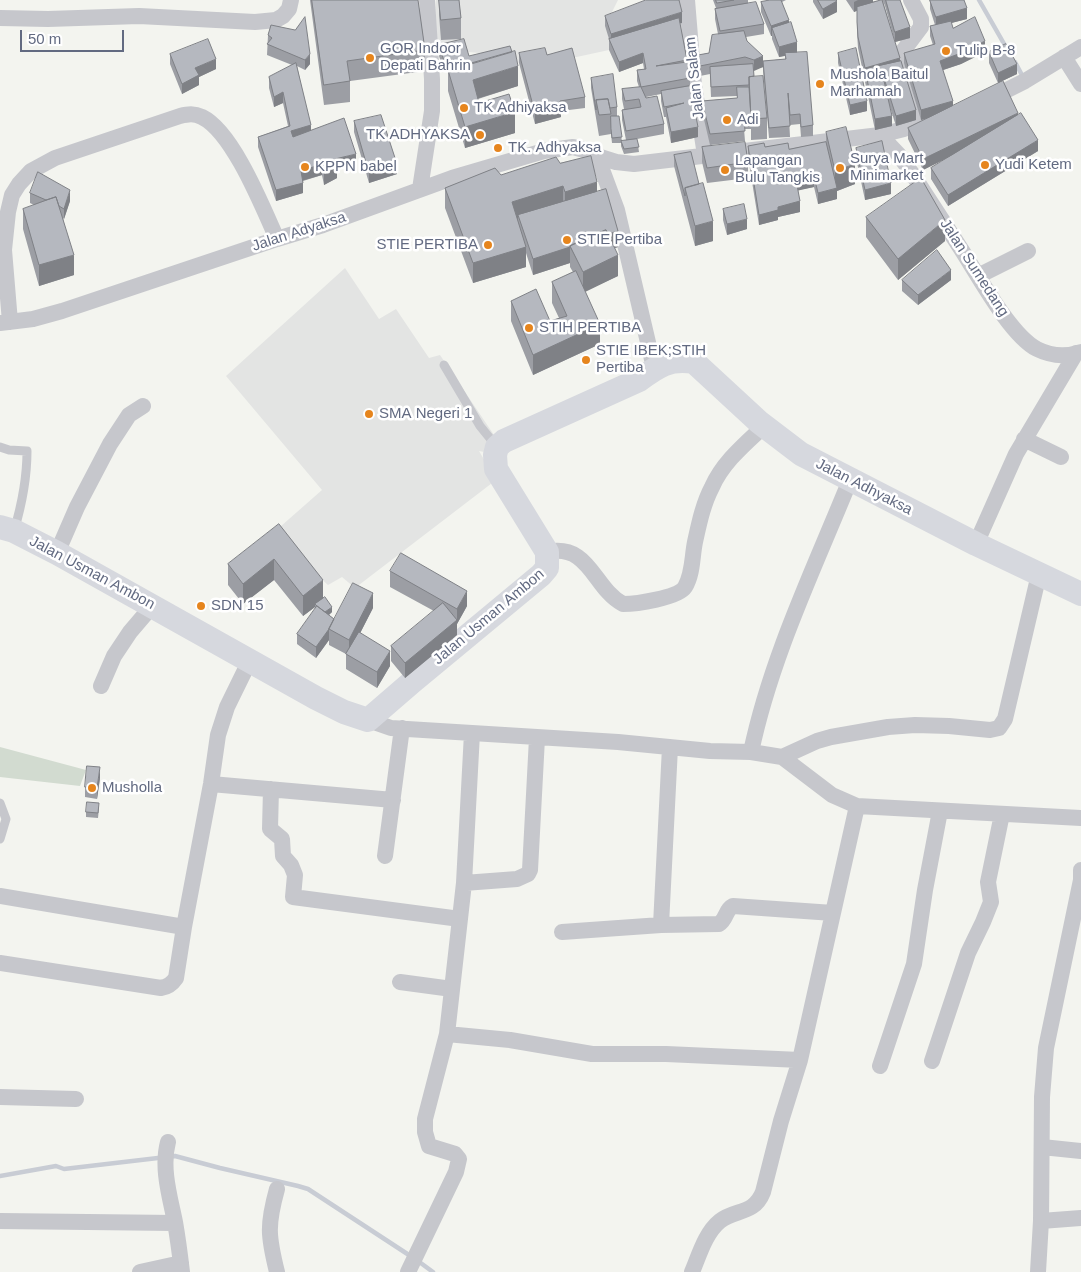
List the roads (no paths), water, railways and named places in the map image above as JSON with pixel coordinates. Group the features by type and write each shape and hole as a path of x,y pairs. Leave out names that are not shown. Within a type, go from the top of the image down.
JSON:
{"street":[{"path":"0,18 48,19 139,16 255,22 276,20 283,16 289,9 291,0"},
{"path":"420,189 432,111 427,0"},
{"name":"Jalan Salam","path":"687,0 694,85 705,155"},
{"path":"911,0 921,19 921,27 903,51 903,61 920,124"},
{"path":"975,104 994,98 1081,47"},
{"path":"1064,57 1081,84"},
{"path":"5,322 4,250 12,195 19,184 31,171 54,158 180,116 190,114 203,117 214,125 227,140 244,170 277,239"},
{"path":"597,156 616,162 634,164 669,161 880,134 904,129 947,114"},
{"name":"Jalan Sumedang","path":"880,134 899,155 913,175 999,309 1028,342 1047,353 1060,356 1078,353"},
{"name":"Jalan Adyaksa","path":"5,322 33,319 62,311 354,214 420,189 557,148 573,147 597,156"},
{"path":"497,447 532,428 639,380 659,366 617,210 597,156"},
{"path":"978,276 1028,251"},
{"path":"976,544 1005,476 1024,439 1078,353"},
{"name":"Jalan Adhyaksa","path":"659,366 684,361 694,362 764,426 801,454 976,544 1081,594"},
{"path":"57,553 77,507 110,444 129,415 142,406"},
{"path":"547,552 565,551 580,558 607,590 623,604 655,599 681,592 689,576 694,544 712,486 729,461 764,426"},
{"path":"1024,439 1061,456"},
{"name":"Jalan Usman Ambon","path":"368,720 547,568 547,552 496,470 495,455 497,447"},
{"path":"751,752 756,725 784,639 850,480"},
{"name":"Jalan Usman Ambon","path":"7,529 57,553 316,698 344,712 380,725 537,738 618,742 710,751 751,752 782,757"},
{"path":"1039,574 1005,719 999,728 990,730 915,725 888,727 817,741 782,757 832,796 857,806 1081,818"},
{"path":"101,686 114,656 130,632 153,606"},
{"path":"0,963 161,988 166,987 176,978 218,735 227,707 250,660"},
{"path":"385,856 402,728"},
{"path":"409,1271 459,1162 455,1154 429,1146 425,1132 425,1119 447,1034 464,883 472,733"},
{"path":"464,883 517,879 528,874 530,870 537,738"},
{"path":"661,925 670,747"},
{"path":"211,784 393,800"},
{"path":"271,789 270,829 282,839 283,856 294,870 293,896 460,918"},
{"path":"692,1272 711,1230 721,1220 752,1207 760,1200 763,1192 781,1120 800,1060 857,806"},
{"path":"880,1066 914,964 925,890 940,811"},
{"path":"932,1061 968,953 991,902 988,882 1002,814"},
{"path":"1038,1272 1041,1221 1042,1097 1046,1048 1081,880 1081,870"},
{"path":"0,896 184,926"},
{"path":"562,932 661,925 720,924 723,922 728,910 733,906 833,914"},
{"path":"400,982 452,989"},
{"path":"447,1034 510,1040 592,1054 666,1054 800,1060"},
{"path":"0,1096 76,1100"},
{"path":"1042,1147 1081,1151"},
{"path":"140,1272 182,1267 168,1191 167,1153"},
{"path":"277,1190 271,1211 269,1230 277,1272"},
{"path":"1041,1221 1081,1218"},
{"path":"0,1221 175,1223"}],"lane":[{"path":"444,365 480,426 497,447"},
{"path":"0,447 9,450 27,451 24,496 7,529"},
{"path":"0,803 6,819 0,839"}],"waterway":[{"path":"979,0 1007,49"},
{"path":"1015,62 1023,77"},
{"path":"0,1176 56,1166 64,1169 175,1156 308,1189 412,1257"},
{"path":"418,1261 433,1272"}],"place":[{"name":"Tulip B-8","path":"946,51"},
{"name":"GOR Indoor Depati Bahrin","path":"370,58"},
{"name":"Mushola Baitul Marhamah","path":"820,84"},
{"name":"TK Adhiyaksa","path":"464,108"},
{"name":"Adi","path":"727,120"},
{"name":"TK ADHYAKSA","path":"480,135"},
{"name":"TK. Adhyaksa","path":"498,148"},
{"name":"Yudi Ketem","path":"985,165"},
{"name":"KPPN babel","path":"305,167"},
{"name":"Surya Mart Minimarket","path":"840,168"},
{"name":"Lapangan Bulu Tangkis","path":"725,170"},
{"name":"STIE Pertiba","path":"567,240"},
{"name":"STIE PERTIBA","path":"488,245"},
{"name":"STIH PERTIBA","path":"529,328"},
{"name":"STIE IBEK;STIH Pertiba","path":"586,360"},
{"name":"SMA Negeri 1","path":"369,414"},
{"name":"SDN 15","path":"201,606"},
{"name":"Musholla","path":"92,788"}]}
